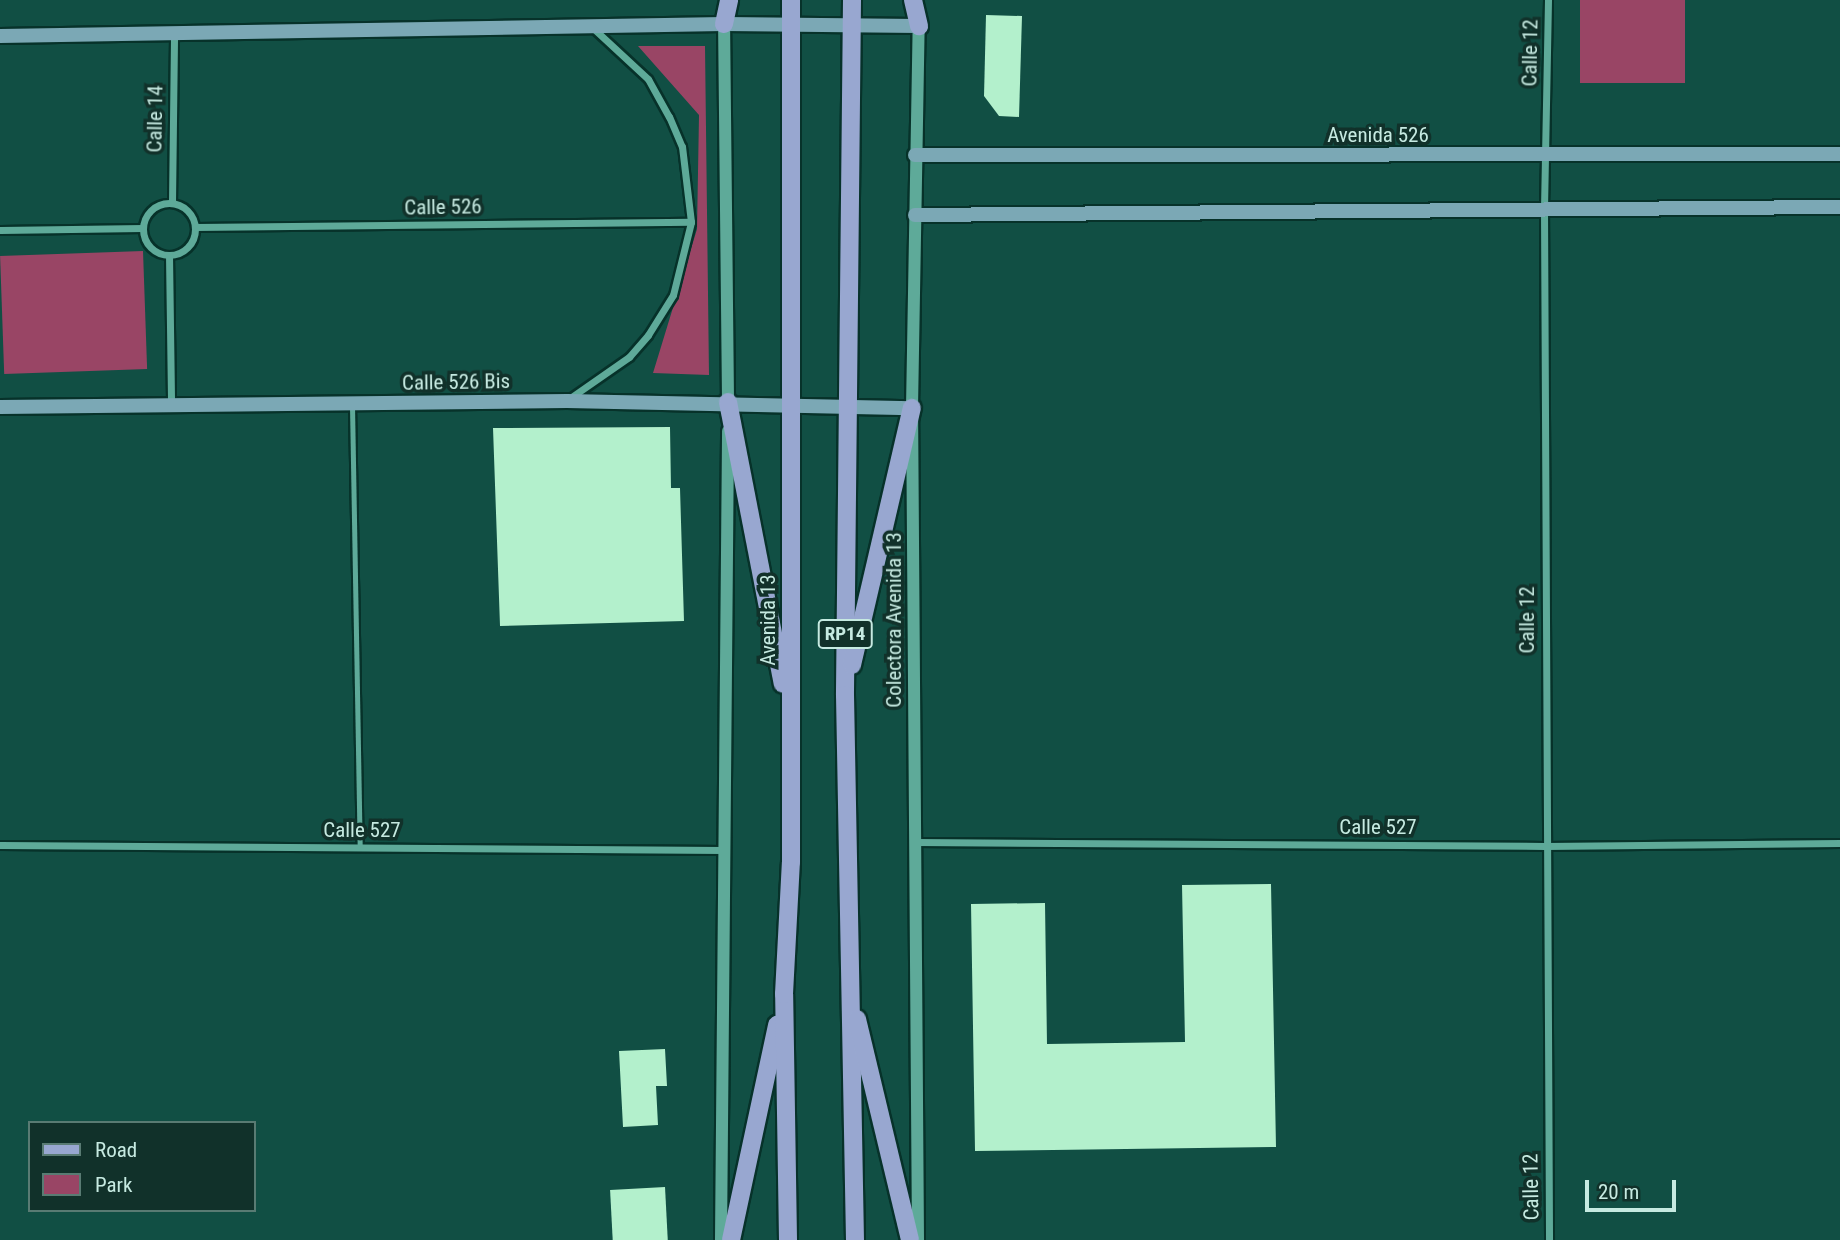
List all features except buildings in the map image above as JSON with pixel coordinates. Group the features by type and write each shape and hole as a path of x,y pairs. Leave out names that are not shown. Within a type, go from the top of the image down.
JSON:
{"main road":[{"path":"724,24 727,0"},
{"name":"Avenida 13","path":"788,1240 784,994 791,862 791,0"},
{"name":"RP14","path":"852,0 845,695 848,985 855,1240"},
{"path":"0,36 724,24 919,26 913,0"},
{"name":"Avenida 526","path":"915,155 1840,154"},
{"path":"915,215 1840,207"},
{"name":"Calle 526 Bis","path":"0,407 567,401 728,402 912,408"},
{"path":"728,402 790,722"},
{"path":"845,695 912,408"},
{"path":"848,985 910,1240"},
{"path":"731,1240 784,994"}],"street":[{"name":"Colectora Avenida 13","path":"918,1240 912,408 919,0"},
{"name":"Calle 12","path":"1548,0 1544,210 1549,1240"},
{"path":"721,1240 728,402 724,24"},
{"path":"567,401 629,357 648,335 673,295 691,222 682,146 669,117 648,79 592,27"},
{"name":"Calle 14","path":"172,203 174,35"},
{"path":"172,203 185,208 195,227 191,243 185,250 169,255 154,249 145,236 144,228 145,220 155,207 172,203"},
{"name":"Calle 526","path":"195,227 691,222"},
{"path":"0,230 144,228"},
{"path":"169,255 171,406"},
{"name":"Calle 527","path":"915,842 1545,846 1840,843"},
{"name":"Calle 527","path":"0,845 724,850"}],"lane":[{"path":"352,405 360,848"}],"green space":[{"path":"1580,0 1685,0 1685,83 1580,83"},
{"path":"638,46 705,46 709,375 653,373 697,229 699,115"},
{"path":"143,251 147,369 4,374 0,256"}]}
